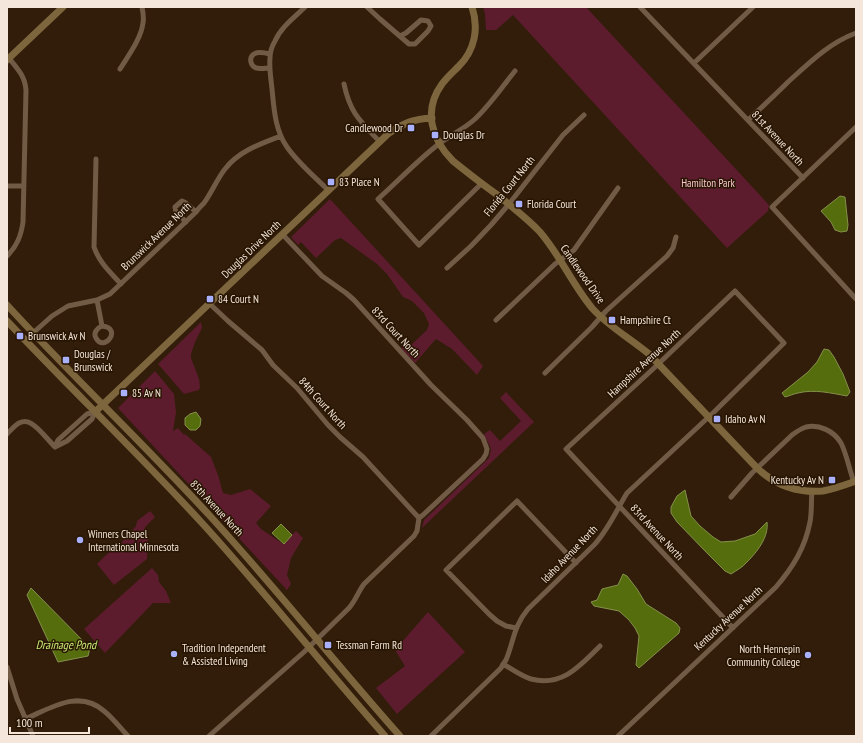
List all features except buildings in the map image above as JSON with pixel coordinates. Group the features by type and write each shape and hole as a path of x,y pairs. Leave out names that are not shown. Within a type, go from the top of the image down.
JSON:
{"main road":[{"path":"8,59 63,7"},
{"name":"Candlewood Drive","path":"472,7 476,28 475,38 471,48 466,58 442,84 433,102 432,127 445,154 509,204 540,233 560,260 582,296 601,317 616,331 641,348 658,364 764,475 775,482 799,490 824,491 855,482"},
{"name":"Douglas Drive North","path":"95,412 389,134 405,123 432,118"},
{"name":"85th Avenue North","path":"7,305 210,516 259,570 400,736"},
{"name":"85th Avenue North","path":"7,321 49,366 132,449 202,524 263,592 385,736"},
{"path":"202,524 210,516"}],"street":[{"path":"120,69 132,50 141,31 143,23 142,7"},
{"path":"305,7 280,33 270,54 274,112 277,125 286,147 329,191"},
{"path":"367,7 409,44 415,44 431,26 428,21 420,20 406,33 400,36"},
{"name":"81st Avenue North","path":"640,7 803,178 772,207 856,299"},
{"path":"694,63 753,7"},
{"path":"748,120 821,52 856,33"},
{"path":"270,54 258,52 251,57 252,65 256,68 270,68"},
{"path":"7,256 15,247 22,231 26,90 23,76 8,59"},
{"path":"482,183 419,244 378,199 439,144 467,126 476,118 515,71"},
{"path":"344,84 352,109 380,142"},
{"name":"Florida Court North","path":"447,268 471,246 509,204 563,135 584,115"},
{"path":"803,178 855,129"},
{"name":"Brunswick Avenue North","path":"33,333 52,316 64,308 97,300 110,294 196,212 204,203 225,169 234,160 254,147 281,136"},
{"path":"96,159 94,247 100,261 121,284"},
{"path":"7,186 24,186"},
{"path":"496,320 560,260 574,250 618,188"},
{"path":"186,222 176,212 175,207 182,201 196,212"},
{"name":"83rd Court North","path":"283,234 322,276 354,300 431,385 483,438 487,449 483,459 419,518"},
{"path":"545,373 592,327 606,311 667,256 673,248 676,237"},
{"name":"Hampshire Avenue North","path":"566,449 735,291 784,343"},
{"path":"97,300 102,326"},
{"name":"84th Court North","path":"210,304 262,350 273,365 302,394 328,425 366,460 419,518"},
{"name":"Idaho Avenue North","path":"431,736 501,668 508,655 519,621 528,609 601,538 627,493 784,343"},
{"name":"Douglas Drive North","path":"7,434 19,423 32,423 55,447 67,442 92,419 95,412"},
{"path":"732,497 757,468 792,435 798,430 814,426 829,431 835,435 840,442 855,482"},
{"name":"83rd Avenue North","path":"566,449 733,628"},
{"name":"Kentucky Avenue North","path":"618,736 786,576 795,564 807,536 811,514 812,491"},
{"path":"516,628 506,626 497,621 446,570 517,502 576,563"},
{"path":"209,736 309,647 349,608 356,600 360,589 364,584 418,531 419,518"},
{"path":"503,664 530,678 550,680 561,678 578,667 600,646"},
{"path":"7,667 25,719 33,736"},
{"path":"25,719 66,702 80,700 95,704 105,712 128,736"}],"green space":[{"name":"Hamilton Park","path":"483,7 586,7 769,205 768,211 727,248 513,15 496,30 486,30"},
{"path":"330,199 483,366 477,375 452,349 436,339 415,363 401,348 411,345 427,330 429,324 424,313 412,301 403,297 387,274 377,264 341,238 335,240 316,258 301,242 298,245 291,237"},
{"path":"201,322 202,328 191,354 200,387 199,390 184,394 158,364"},
{"path":"155,371 174,394 176,412 173,431 178,428 184,435 185,434 211,457 223,493 231,495 250,489 271,506 256,523 261,529 283,544 296,531 303,538 291,558 287,575 291,584 287,590 118,408"},
{"path":"506,392 534,422 422,528 424,520 489,458 491,449 484,434 490,430 500,441 521,421 500,398"},
{"path":"150,511 155,517 145,527 148,538 147,559 114,585 97,564 110,551 115,550 136,526 137,521"},
{"path":"152,568 158,575 159,582 166,591 171,603 153,603 105,653 84,629"},
{"path":"428,612 465,652 397,714 376,688 405,666 395,650"}],"water":[{"path":"840,196 845,197 848,225 847,231 841,232 835,230 831,222 821,211"},
{"path":"824,349 829,350 843,374 850,392 847,396 810,391 785,397 782,393 808,372 817,362"},
{"path":"196,412 201,419 200,426 196,430 190,430 185,425 185,418"},
{"path":"685,490 691,516 700,526 721,542 735,541 755,534 767,522 766,533 762,544 744,565 731,574 725,571 708,554 677,522 671,513 671,507 677,496"},
{"path":"281,524 292,535 284,544 272,533"},
{"path":"623,574 627,576 637,589 646,604 676,623 680,628 679,633 639,668 636,665 639,636 635,628 619,611 594,606 591,602 597,600 602,589 618,585"},
{"name":"Drainage Pond","path":"31,588 90,648 88,656 58,662 27,595"}],"place":[{"name":"Candlewood Dr","path":"411,128"},
{"name":"Douglas Dr","path":"435,135"},
{"name":"83 Place N","path":"331,182"},
{"name":"Florida Court","path":"519,204"},
{"name":"84 Court N","path":"210,299"},
{"name":"Hampshire Ct","path":"612,320"},
{"name":"Brunswick Av N","path":"20,336"},
{"name":"Douglas / Brunswick","path":"66,360"},
{"name":"85 Av N","path":"124,393"},
{"name":"Idaho Av N","path":"717,419"},
{"name":"Kentucky Av N","path":"832,480"},
{"name":"Winners Chapel International Minnesota","path":"80,540"},
{"name":"Tessman Farm Rd","path":"328,645"},
{"name":"Tradition Independent & Assisted Living","path":"174,654"},
{"name":"North Hennepin Community College","path":"808,655"}]}
